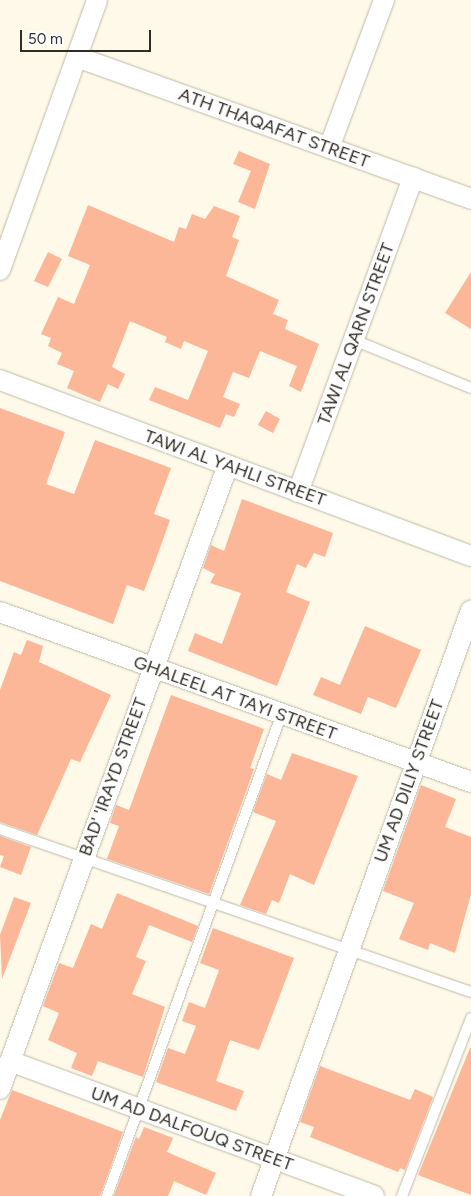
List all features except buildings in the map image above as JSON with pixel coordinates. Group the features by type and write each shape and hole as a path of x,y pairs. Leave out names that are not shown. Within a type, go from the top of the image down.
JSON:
{"street":[{"path":"0,270 97,0"},
{"path":"329,148 384,0"},
{"name":"ATH THAQAFAT STREET","path":"77,57 470,197"},
{"name":"TAWI AL QARN STREET","path":"298,492 414,177"},
{"name":"TAWI AL YAHLI STREET","path":"0,380 471,556"},
{"name":"BAD' 'IRAYD STREET","path":"0,1089 152,668 228,466"},
{"name":"UM AD DILIY STREET","path":"261,1196 347,951 471,610"},
{"name":"GHALEEL AT TAYI STREET","path":"0,612 471,782"},
{"name":"UM AD DALFOUQ STREET","path":"10,1061 374,1196"}],"lane":[{"path":"354,340 471,388"},
{"path":"107,1196 282,714"},
{"path":"0,829 83,860 213,901 347,951 471,992"},
{"path":"402,1196 471,1018"}]}
